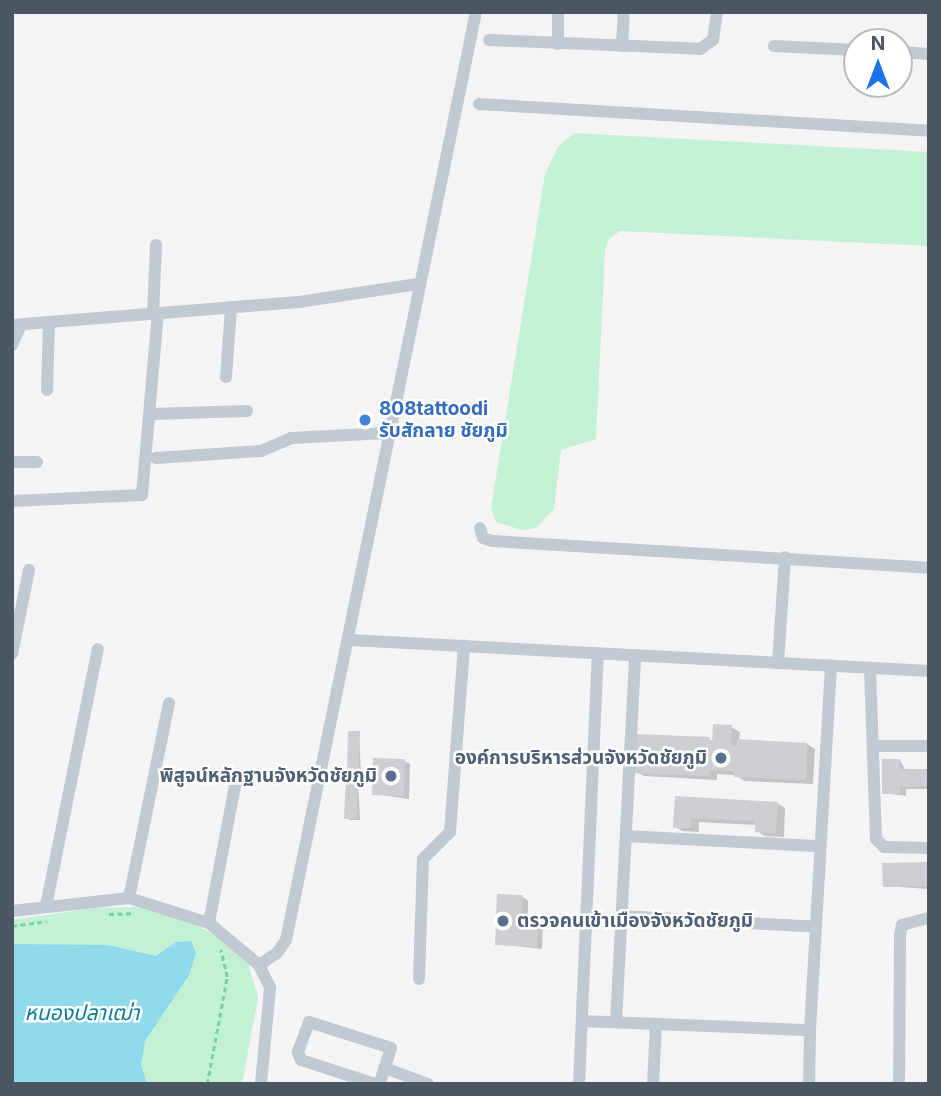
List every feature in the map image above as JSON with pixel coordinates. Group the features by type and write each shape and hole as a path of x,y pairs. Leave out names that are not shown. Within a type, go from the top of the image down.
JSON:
{"street":[{"path":"259,965 277,953 286,940 350,640 386,433 476,12"},
{"path":"558,12 558,44"},
{"path":"622,46 624,12"},
{"path":"489,40 700,49 713,40 717,12"},
{"path":"774,46 843,49"},
{"path":"479,104 929,131"},
{"path":"12,501 142,495 156,314 156,245"},
{"path":"12,345 17,325 231,307 418,284"},
{"path":"226,377 231,307"},
{"path":"47,390 49,322"},
{"path":"150,414 247,411"},
{"path":"156,458 261,451 291,438 386,433"},
{"path":"12,461 37,462"},
{"path":"480,528 483,538 493,541 929,568"},
{"path":"778,663 785,557"},
{"path":"12,654 29,570"},
{"path":"350,640 929,671"},
{"path":"419,979 423,859 450,832 464,646"},
{"path":"46,906 97,649"},
{"path":"579,1084 598,653"},
{"path":"616,1022 635,656"},
{"path":"809,1084 831,666"},
{"path":"870,668 878,844 929,848"},
{"path":"129,898 169,703"},
{"path":"873,746 929,746"},
{"path":"209,922 237,775"},
{"path":"626,836 821,846"},
{"path":"12,911 129,898 209,922 259,965 270,988 261,1084"},
{"path":"622,916 816,927"},
{"path":"898,1084 900,935 902,925 929,918"},
{"path":"582,1021 810,1030"},
{"path":"309,1022 391,1048 377,1084 298,1057 309,1022"},
{"path":"653,1084 656,1024"},
{"path":"385,1068 428,1084"}],"path":[{"path":"108,914 136,913"},
{"path":"12,926 53,920"},
{"path":"206,1084 227,977 216,940"}],"green space":[{"path":"574,133 929,152 929,246 620,231 609,239 605,251 596,439 561,450 554,509 536,528 522,530 496,522 491,508 545,174 558,147"},
{"path":"135,907 180,917 220,937 248,962 258,998 242,1084 12,1084 12,920 94,908"}],"water":[{"name":"หนองปลาเฒ่า","path":"191,941 196,953 189,975 145,1041 141,1065 147,1084 12,1084 12,944 108,945 156,956 176,942"}],"building":[{"name":"องค์การบริหารส่วนจังหวัดชัยภูมิ","path":"713,724 732,725 731,745 736,746 737,739 807,743 806,780 734,777 734,771 709,770 709,776 634,773 636,734 709,737 712,744"},
{"path":"348,731 360,731 358,773 347,773"},
{"path":"373,758 405,759 404,796 372,795"},
{"path":"882,759 900,759 900,769 929,769 929,786 900,787 900,794 882,794"},
{"path":"346,777 358,778 357,819 344,819"},
{"path":"675,796 778,802 776,833 755,832 755,821 691,818 691,828 673,828"},
{"path":"929,862 929,886 883,887 882,863"},
{"path":"497,894 523,895 522,915 538,915 537,947 495,945"}],"place":[{"name":"808tattoodi รับสักลาย ชัยภูมิ","path":"365,420"},
{"name":"องค์การบริหารส่วนจังหวัดชัยภูมิ","path":"721,758"},
{"name":"พิสูจน์หลักฐานจังหวัดชัยภูมิ","path":"391,776"},
{"name":"ตรวจคนเข้าเมืองจังหวัดชัยภูมิ","path":"503,921"}]}
